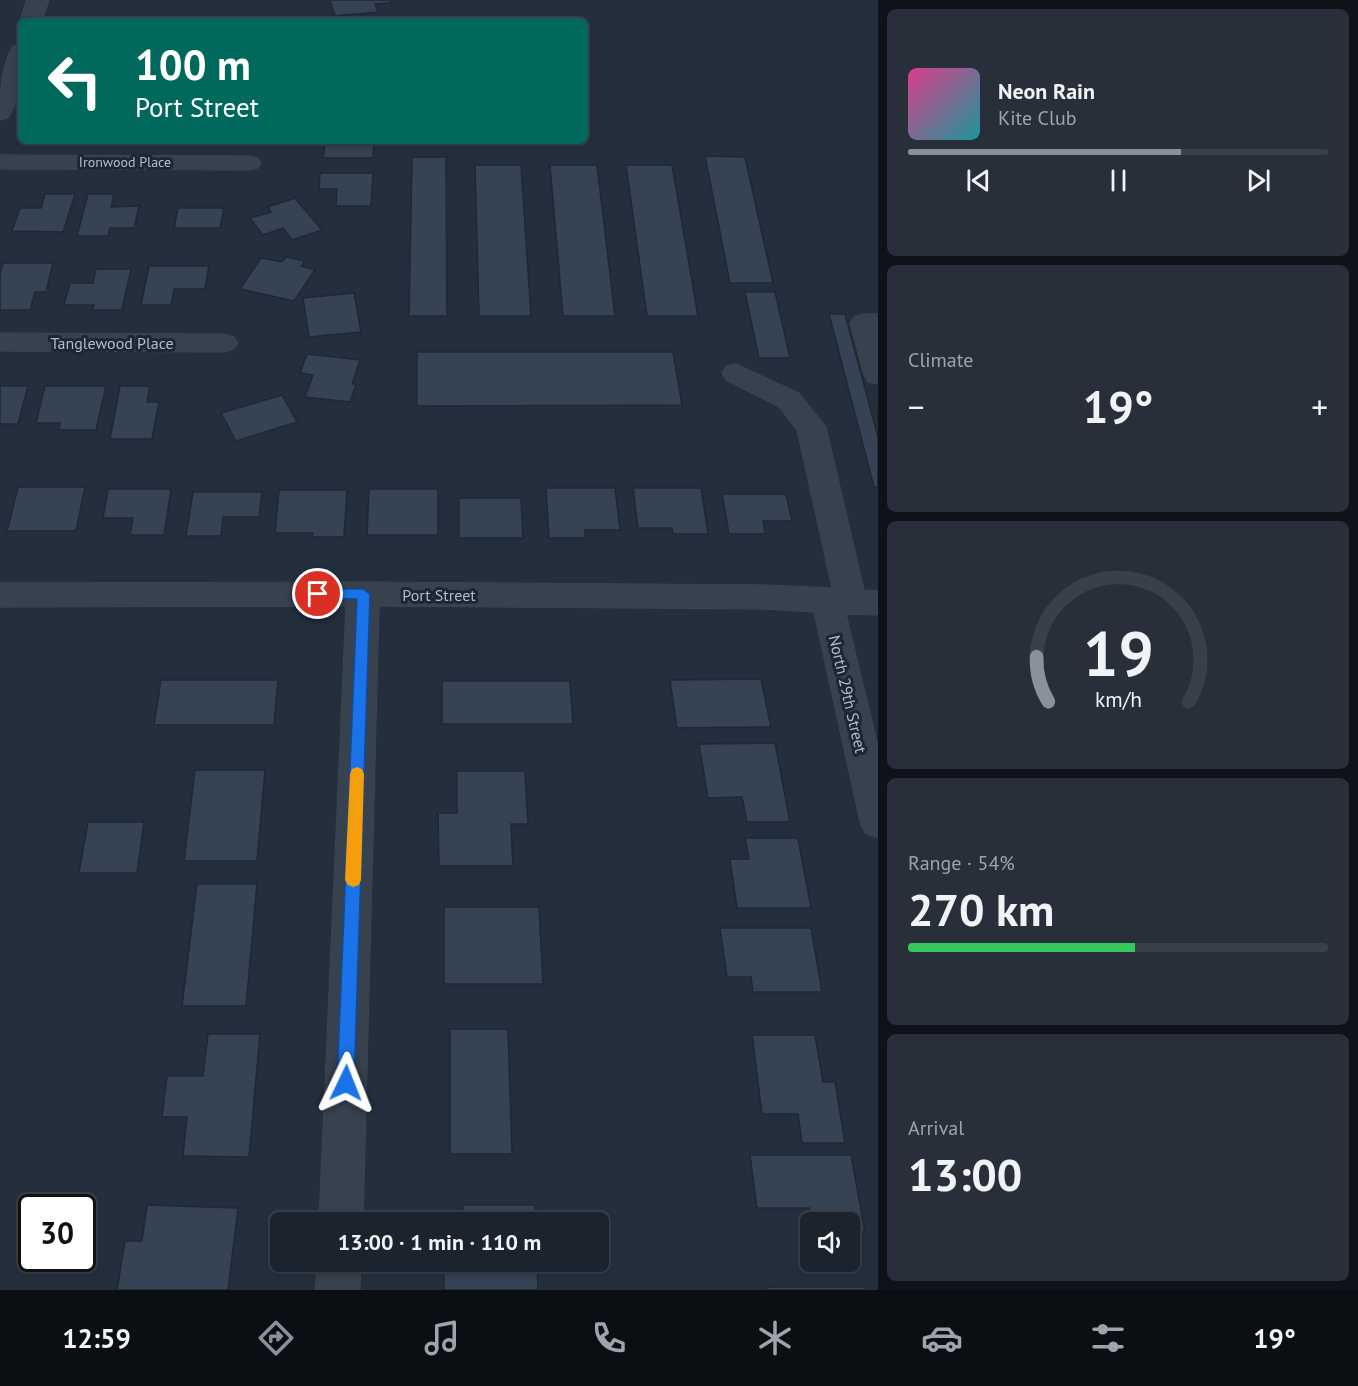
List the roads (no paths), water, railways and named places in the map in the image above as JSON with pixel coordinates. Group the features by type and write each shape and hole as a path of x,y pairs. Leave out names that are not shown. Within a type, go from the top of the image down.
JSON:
{"street":[{"path":"32,18 38,0"},
{"path":"0,113 12,62"},
{"name":"Ironwood Place","path":"0,162 249,162"},
{"path":"877,369 864,324 878,323"},
{"name":"Tanglewood Place","path":"0,342 224,343"},
{"name":"North 29th Street","path":"736,373 789,400 811,427 852,601 878,822"},
{"path":"341,1212 363,594"},
{"name":"Port Street","path":"0,595 363,594 765,597 852,601"},
{"path":"338,1290 339,1272"}]}
